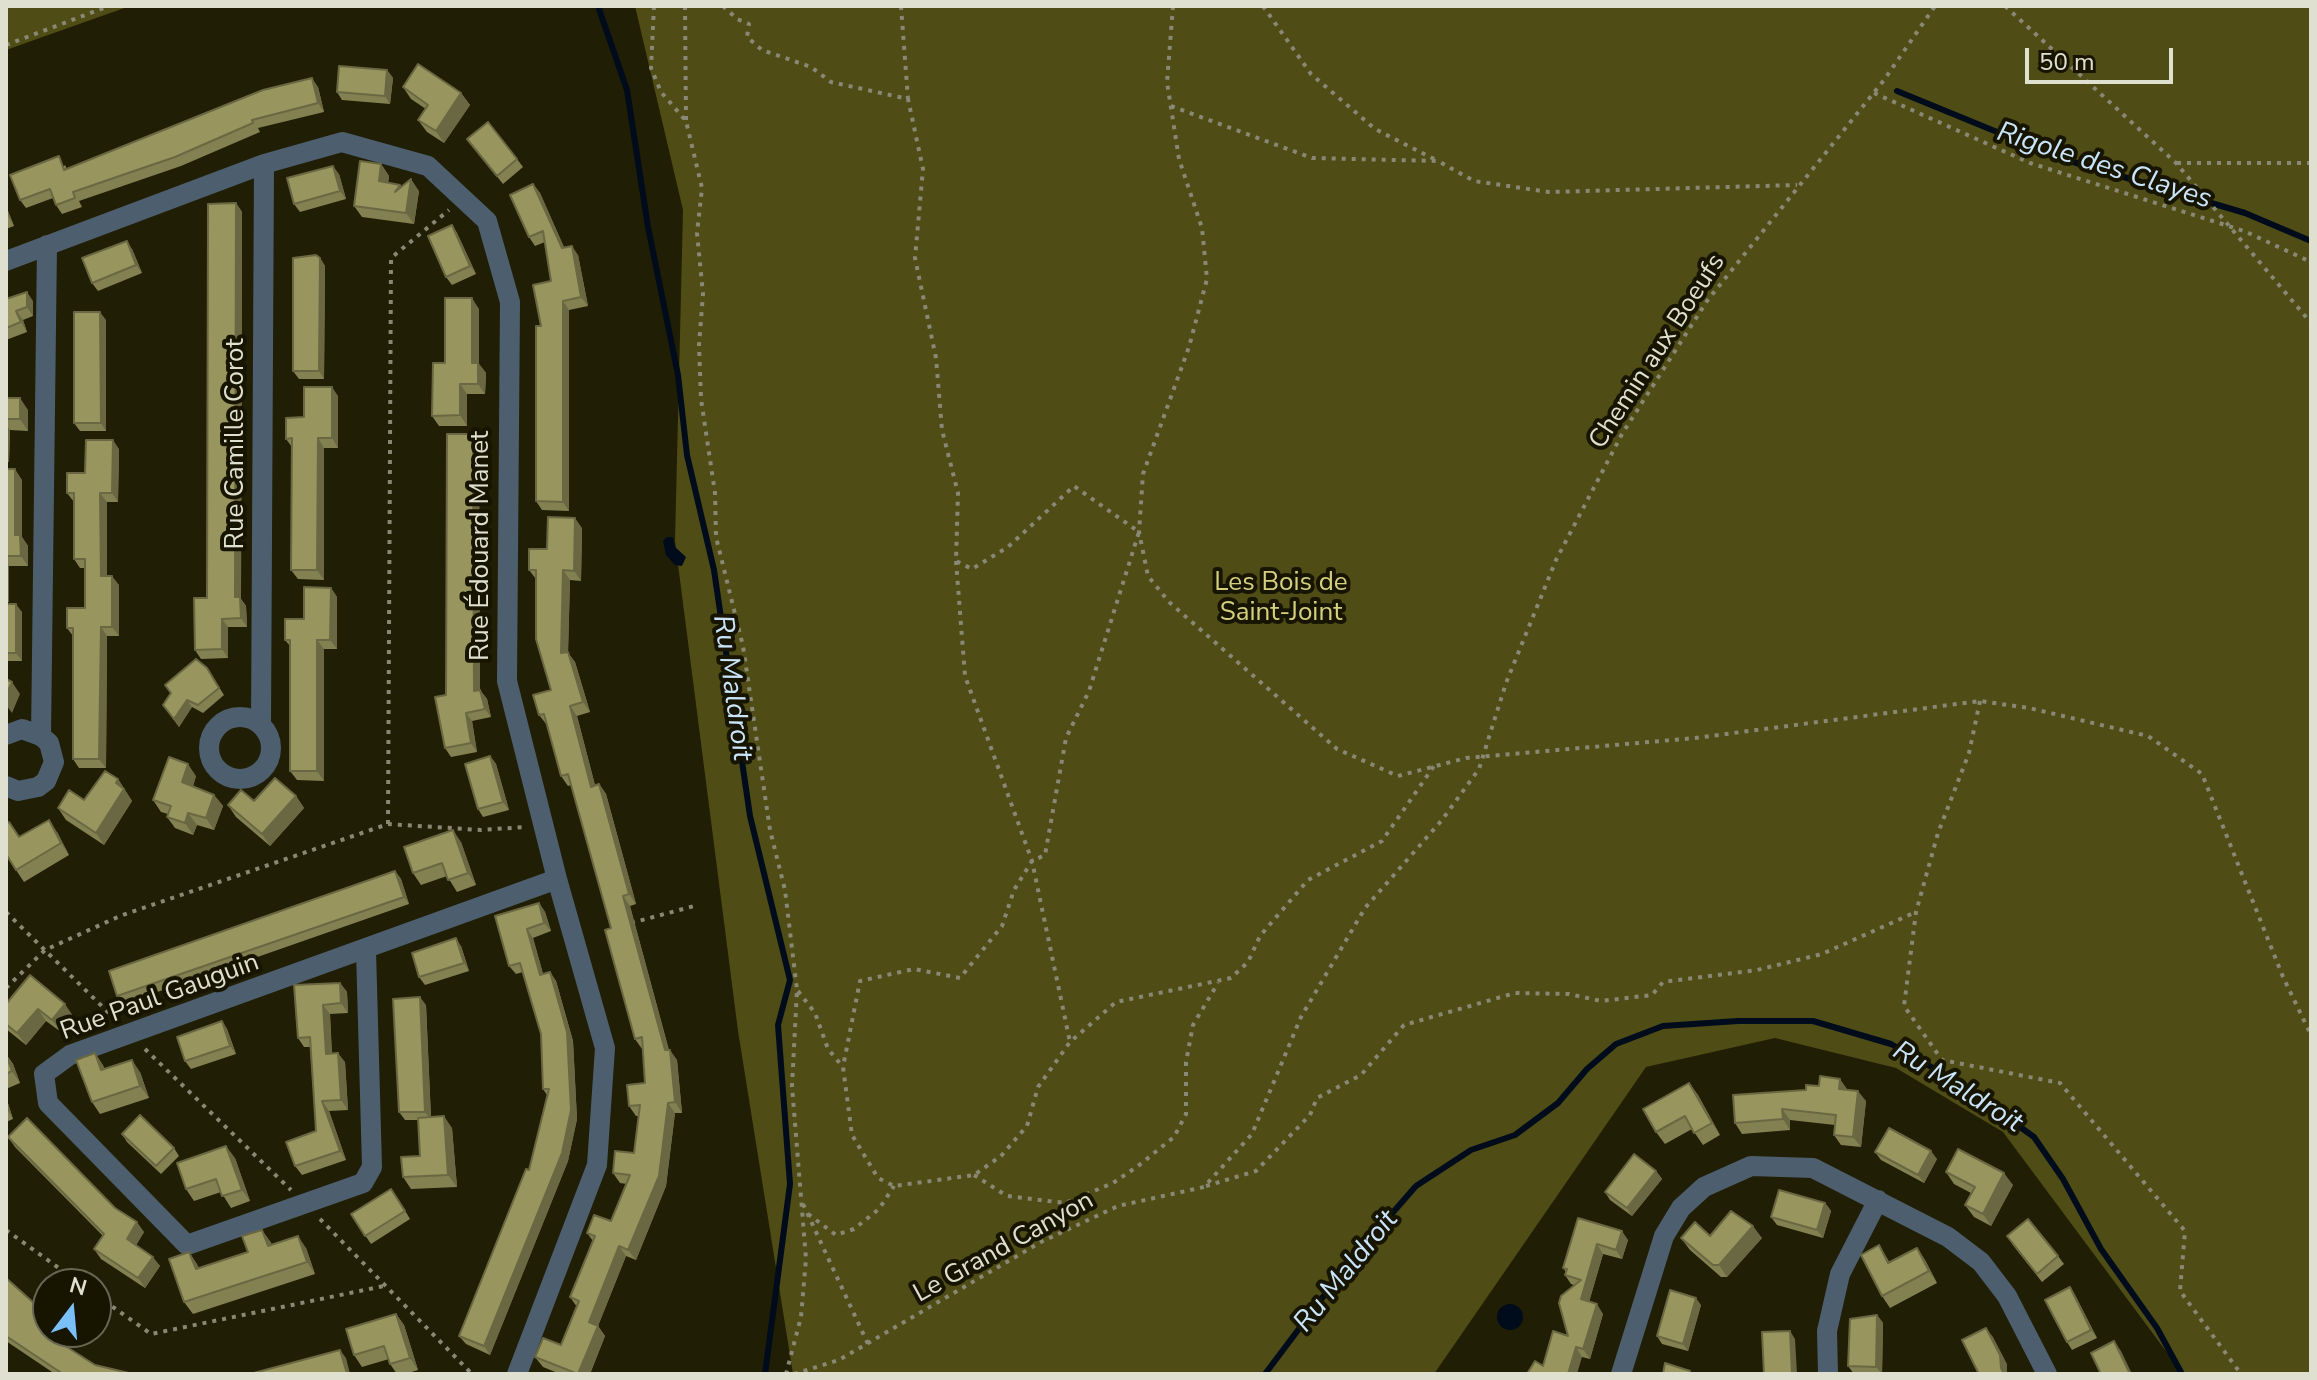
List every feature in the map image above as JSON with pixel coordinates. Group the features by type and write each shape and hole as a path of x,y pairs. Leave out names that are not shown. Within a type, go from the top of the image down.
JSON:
{"street":[{"name":"Rue Édouard Manet","path":"6,261 264,164 342,142 428,166 487,221 510,302 507,681 557,879 605,1048 597,1165 517,1374"},
{"name":"Rue Camille Corot","path":"261,724 264,164"},
{"path":"41,736 47,245"},
{"path":"6,735 22,729 41,736 49,743 54,762 46,781 28,791 6,786"},
{"name":"Rue Paul Gauguin","path":"366,950 372,1167 363,1183 187,1245 48,1103 44,1074 70,1055 557,879"},
{"path":"1621,1374 1664,1236 1681,1208 1704,1187 1751,1166 1813,1168 1948,1237 1981,1262 2007,1296 2047,1374"},
{"path":"1828,1374 1827,1331 1840,1274 1878,1200"}],"path":[{"path":"6,45 109,6"},
{"path":"654,6 651,68 661,92 686,121"},
{"path":"685,6 686,121 702,188 697,233 703,294 700,386 715,493 716,537 743,646 768,817 785,890 797,990 792,1086 806,1259 801,1317 786,1374"},
{"path":"723,6 737,19 749,24 747,37 762,50 811,67 831,82 908,99"},
{"path":"901,6 908,99 923,169 915,258 936,358 942,430 958,493 956,561 965,676 1032,861 1070,1042"},
{"path":"1173,6 1167,82 1179,159 1202,228 1207,279 1189,347 1143,474 1139,532 1089,691 1066,738 1045,855 1032,861 1014,890 1002,926 960,978 914,969 860,981 843,1067 852,1135 878,1178 894,1186 974,1175 1001,1156 1027,1126 1038,1087 1070,1042 1116,1002 1231,978 1248,962 1260,936 1308,880 1382,841 1436,764"},
{"path":"1263,6 1311,74 1375,129 1474,181 1549,192 1798,185"},
{"name":"Chemin aux Boeufs","path":"1483,758 1506,683 1556,560 1622,434 1707,301 1873,93 1935,6"},
{"path":"2005,6 2176,163 2311,323"},
{"path":"1873,93 2030,163 2227,226 2311,262"},
{"path":"1171,106 1312,158 1438,161"},
{"path":"2176,163 2311,163"},
{"path":"388,824 391,258 463,199"},
{"path":"956,561 972,569 1008,547 1074,486 1139,532 1148,576 1169,602 1337,749 1398,776 1436,764 1695,738 1980,701 2029,708 2148,736 2202,774 2283,977 2311,1035"},
{"path":"1980,701 1969,753 1938,833 1916,912 1904,1006 1942,1060 2060,1083 2185,1231 2180,1291 2241,1374"},
{"path":"1204,1187 1252,1134 1301,1017 1365,908 1442,820 1479,769 1483,758"},
{"path":"6,988 45,950 120,916 388,824 481,830 543,826"},
{"path":"622,926 698,905"},
{"path":"6,912 305,1203 472,1374"},
{"name":"Le Grand Canyon","path":"794,1374 839,1360 1041,1242 1118,1206 1204,1187 1256,1171 1310,1115 1317,1098 1361,1075 1404,1025 1515,993 1569,994 1601,1001 1652,995 1663,982 1757,970 1822,954 1916,912"},
{"path":"974,1175 1007,1196 1065,1203 1113,1183 1138,1166 1174,1137 1186,1114 1186,1062 1193,1025 1218,983"},
{"path":"797,990 815,1013 828,1049 843,1067"},
{"path":"807,1213 836,1235 854,1229 879,1209 894,1186"},
{"path":"802,1202 868,1344"},
{"path":"6,1230 59,1268"},
{"path":"112,1306 151,1334 386,1286"}],"green space":[{"path":"6,6 130,6 6,50"},
{"name":"Les Bois de Saint-Joint","path":"635,6 2311,6 2311,1374 2183,1374 2003,1132 1896,1068 1775,1038 1646,1067 1434,1374 793,1374 738,1031 675,541 683,210"}],"water":[{"path":"673,537 675,547 686,557 682,566 675,565 666,555 663,541"},
{"path":"1510,1304 1519,1308 1523,1317 1519,1326 1510,1330 1501,1326 1497,1317 1501,1308"}],"building":[{"path":"418,64 461,93 436,131 418,120 428,105 403,87"},
{"path":"339,66 387,70 385,96 337,92"},
{"path":"312,78 318,103 252,120 253,123 175,157 73,192 75,198 56,205 50,189 20,200 10,175 59,156 64,170 263,90"},
{"path":"488,122 517,159 497,176 467,139"},
{"path":"360,161 381,164 379,181 400,185 395,192 411,179 406,213 354,206"},
{"path":"333,166 340,191 294,204 287,178"},
{"path":"533,184 562,248 572,246 581,297 563,301 563,502 536,501 536,326 541,326 533,285 551,281 543,231 529,237 510,195"},
{"path":"236,203 235,597 240,597 241,618 222,619 222,649 195,650 194,598 207,598 208,204"},
{"path":"452,225 470,266 446,277 428,236"},
{"path":"127,241 136,265 92,283 82,258"},
{"path":"316,255 320,258 319,371 293,371 293,258"},
{"path":"27,292 27,307 16,311 21,322 6,328 6,299"},
{"path":"445,298 472,298 472,363 478,363 478,384 460,384 460,415 432,416 433,363 445,363"},
{"path":"74,312 100,312 101,423 74,423"},
{"path":"304,387 332,387 332,438 318,438 317,570 291,570 292,438 286,439 286,418 304,417"},
{"path":"6,398 20,398 20,419 6,419"},
{"path":"447,434 473,434 474,691 480,690 485,709 466,713 471,743 445,748 435,697 446,695"},
{"path":"86,440 113,440 112,493 100,493 101,576 112,576 112,627 101,627 99,759 73,759 73,628 67,628 67,608 85,608 85,559 74,559 74,493 67,493 67,473 85,473"},
{"path":"6,469 15,469 15,535 20,535 21,556 6,556"},
{"path":"548,517 575,518 574,571 563,570 561,653 568,652 583,702 570,706 591,787 599,784 629,894 623,896 665,1050 670,1050 675,1102 668,1103 659,1176 628,1250 619,1246 589,1322 598,1326 578,1374 535,1357 543,1338 561,1345 579,1301 570,1297 595,1236 587,1233 594,1215 611,1221 630,1175 613,1173 615,1151 634,1153 640,1105 629,1106 627,1085 645,1083 642,1037 635,1039 605,930 611,928 568,774 561,776 544,714 539,715 533,695 551,690 536,639 536,570 529,570 529,549 547,549"},
{"path":"304,587 331,588 330,640 317,640 317,771 290,771 290,640 285,640 285,619 304,619"},
{"path":"6,604 16,604 16,653 6,653"},
{"path":"196,659 207,668 219,688 198,705 187,700 174,719 163,705 171,693 165,685"},
{"path":"6,679 12,682 6,695"},
{"path":"490,756 503,802 478,809 465,764"},
{"path":"169,757 188,764 182,782 214,795 206,818 188,813 185,823 167,817 171,806 153,800"},
{"path":"105,771 118,779 116,783 124,789 96,833 58,808 69,790 84,800"},
{"path":"275,778 296,796 262,834 228,805 241,790 254,801"},
{"path":"49,820 61,843 16,870 6,854 6,824 9,822 19,837"},
{"path":"453,830 468,873 448,880 442,863 413,873 404,847"},
{"path":"395,871 404,897 117,996 109,971"},
{"path":"539,903 544,923 527,929 540,975 550,972 567,1032 571,1110 562,1153 484,1346 459,1336 526,1169 529,1170 549,1089 543,1089 541,1034 520,963 509,966 495,916"},
{"path":"456,938 464,963 419,977 412,953"},
{"path":"30,975 65,1004 52,1020 38,1009 17,1033 6,1024 6,1004"},
{"path":"340,983 341,1003 323,1005 326,1054 338,1053 341,1100 322,1101 340,1151 295,1166 286,1142 316,1131 310,1037 298,1038 294,985"},
{"path":"420,997 425,1112 399,1112 393,999"},
{"path":"222,1021 230,1046 185,1061 177,1037"},
{"path":"95,1053 101,1070 132,1060 140,1086 92,1102 76,1060"},
{"path":"6,1055 12,1071 6,1074"},
{"path":"1820,1076 1840,1079 1839,1089 1858,1091 1853,1137 1834,1135 1836,1115 1782,1109 1783,1119 1735,1123 1733,1095 1806,1090 1806,1085 1819,1086"},
{"path":"1689,1083 1712,1123 1694,1133 1685,1116 1656,1132 1643,1109"},
{"path":"140,1115 174,1148 156,1166 122,1134"},
{"path":"444,1116 448,1175 403,1177 401,1157 420,1156 418,1118"},
{"path":"27,1118 115,1208 137,1222 127,1239 153,1257 138,1278 94,1249 104,1234 8,1137"},
{"path":"1889,1128 1931,1151 1918,1175 1875,1152"},
{"path":"226,1146 242,1190 222,1196 216,1179 186,1189 177,1163"},
{"path":"1958,1149 2004,1173 1983,1214 1965,1205 1975,1187 1946,1172"},
{"path":"1634,1154 1656,1171 1627,1208 1605,1192"},
{"path":"391,1189 405,1211 365,1236 351,1214"},
{"path":"1779,1190 1825,1203 1817,1230 1771,1217"},
{"path":"1731,1211 1753,1226 1719,1265 1713,1265 1681,1238 1695,1222 1710,1236"},
{"path":"1578,1218 1622,1231 1616,1250 1597,1244 1581,1299 1597,1304 1583,1349 1576,1347 1568,1374 1527,1374 1535,1361 1543,1366 1553,1331 1568,1336 1559,1303 1561,1296 1581,1280 1565,1275 1567,1269 1563,1268"},
{"path":"2028,1219 2058,1256 2037,1274 2007,1236"},
{"path":"262,1230 268,1246 298,1236 307,1262 184,1302 169,1259 189,1252 196,1269 248,1252 242,1236"},
{"path":"1879,1245 1888,1263 1917,1248 1929,1271 1882,1296 1861,1255"},
{"path":"6,1278 32,1301 32,1348 68,1348 95,1365 133,1374 63,1374 6,1336"},
{"path":"2070,1287 2091,1330 2067,1342 2045,1300"},
{"path":"1670,1290 1696,1298 1683,1344 1657,1336"},
{"path":"396,1314 410,1358 390,1364 384,1346 354,1355 346,1329"},
{"path":"1877,1315 1876,1367 1848,1366 1850,1319"},
{"path":"1986,1328 2000,1355 2004,1374 1979,1374 1962,1340"},
{"path":"1790,1331 1792,1374 1764,1374 1762,1332"},
{"path":"2114,1341 2130,1374 2101,1374 2091,1353"},
{"path":"340,1350 347,1374 250,1374"},
{"path":"1665,1363 1690,1371 1689,1374 1663,1374"}],"waterway":[{"name":"Ru Maldroit","path":"598,6 627,90 648,227 678,375 687,455 714,570 750,816 790,980 778,1025 790,1184 765,1374"},
{"name":"Rigole des Clayes","path":"1897,91 2063,159 2245,213 2311,241"},
{"name":"Ru Maldroit","path":"1265,1374 1347,1265 1416,1186 1471,1150 1515,1135 1558,1103 1587,1069 1616,1044 1663,1026 1738,1021 1813,1021 1891,1044 1956,1081 2034,1137 2063,1179 2101,1249 2157,1328 2182,1374"}]}
